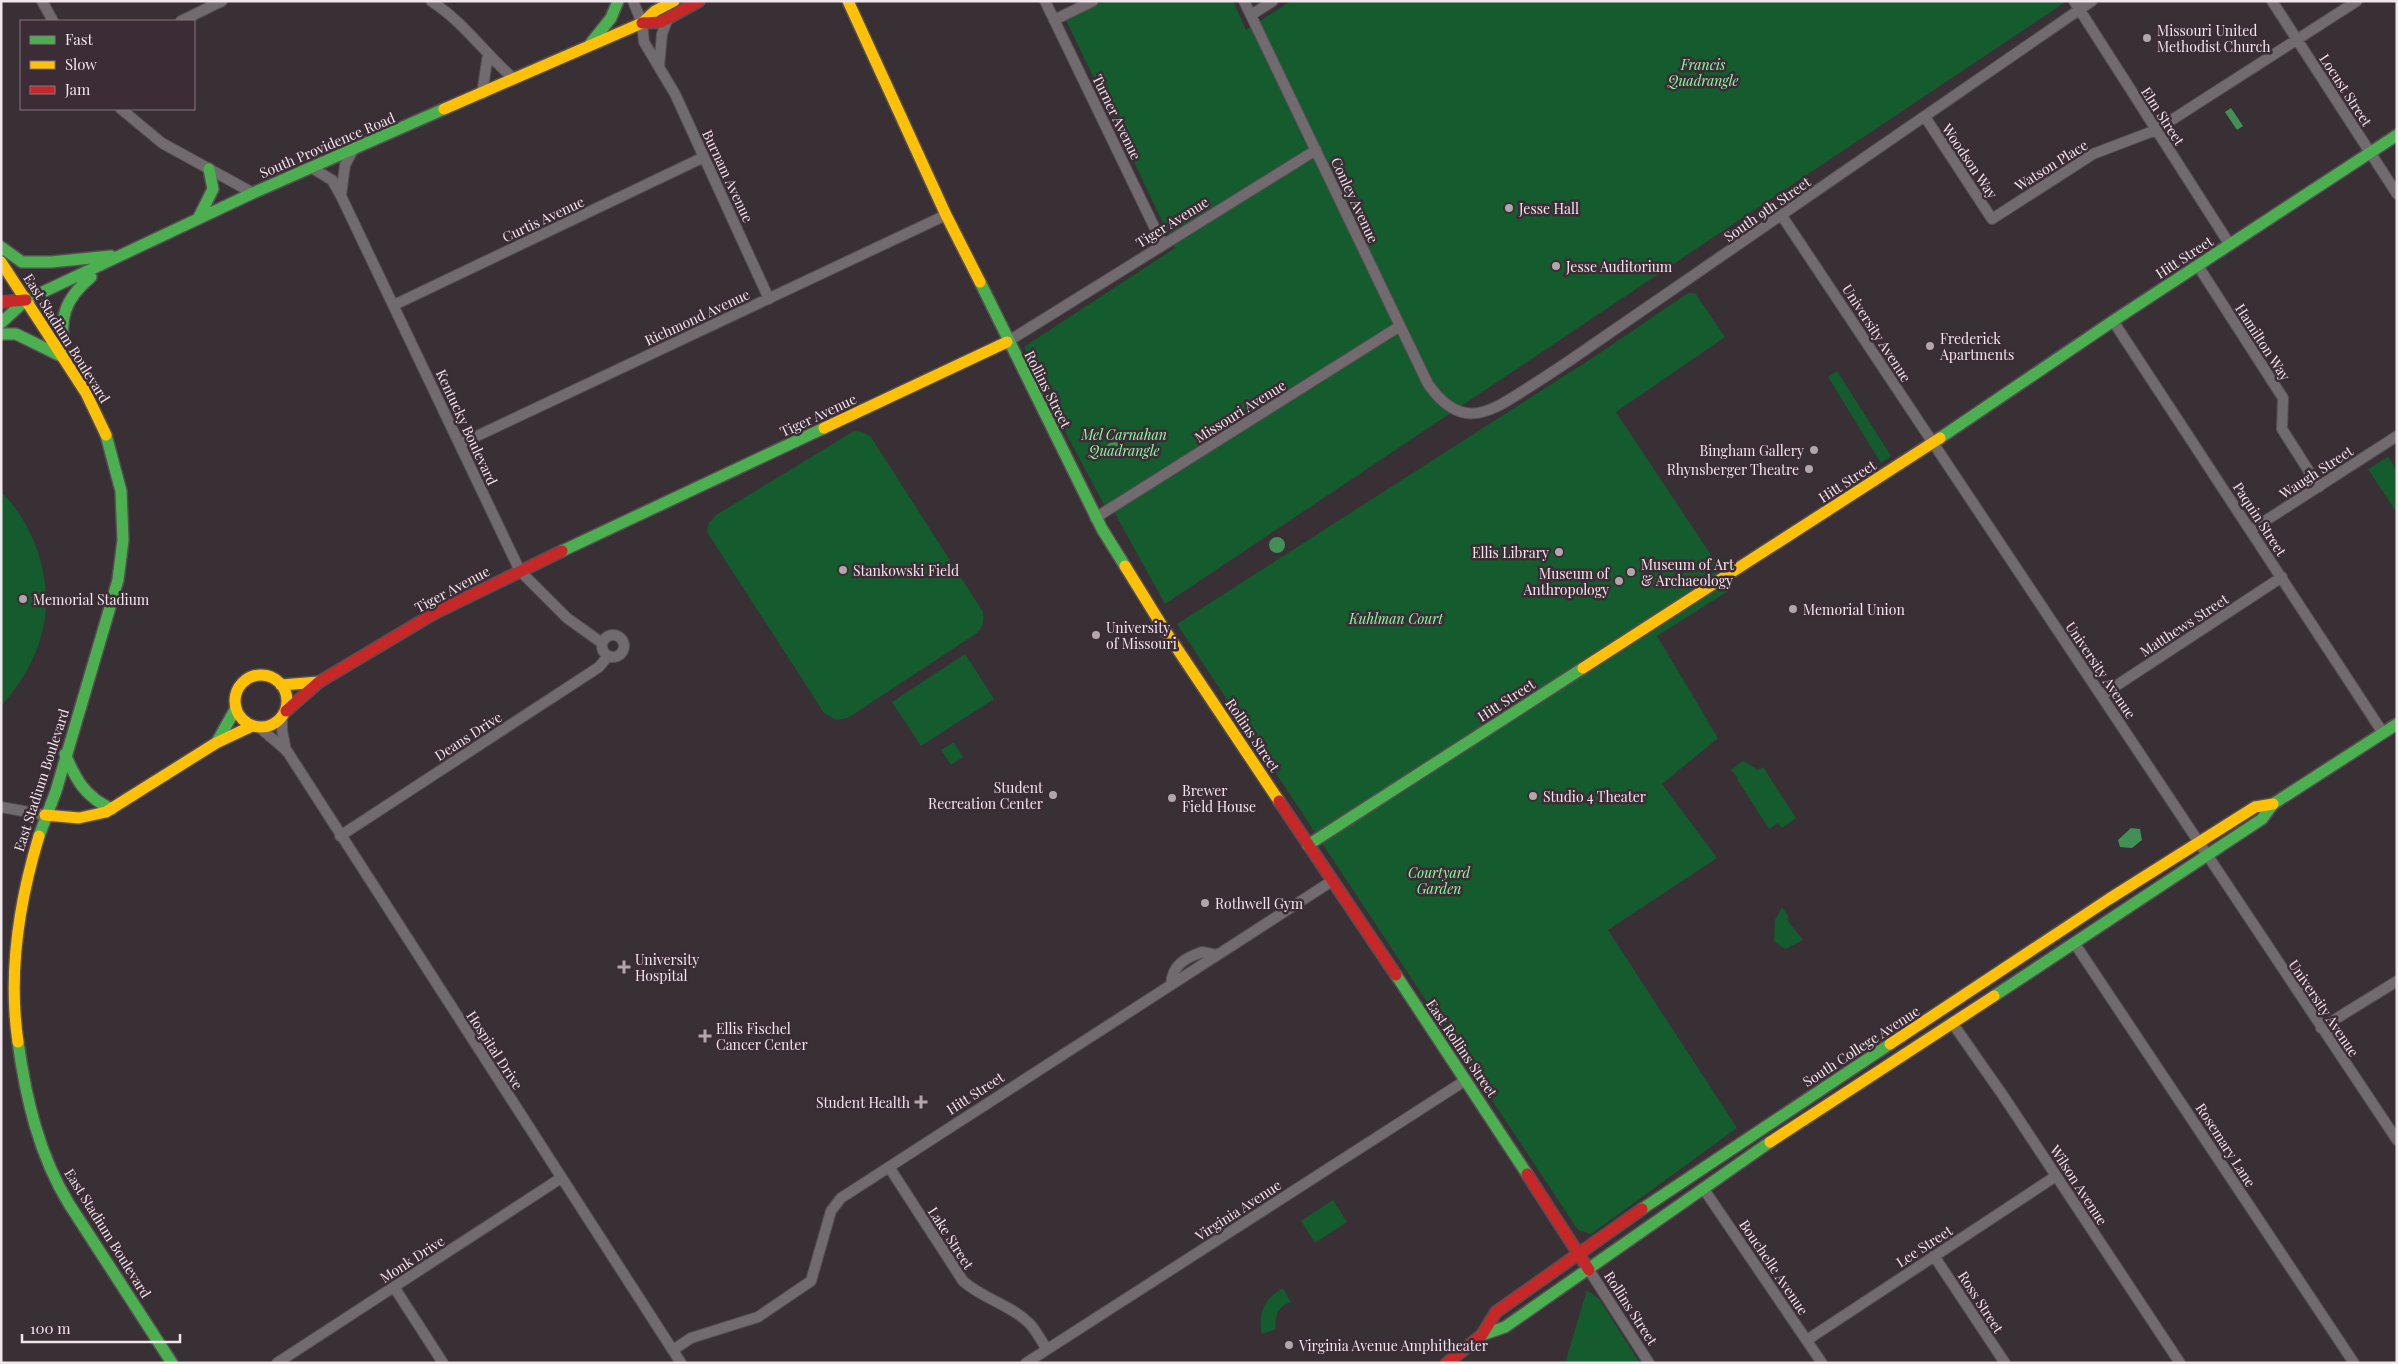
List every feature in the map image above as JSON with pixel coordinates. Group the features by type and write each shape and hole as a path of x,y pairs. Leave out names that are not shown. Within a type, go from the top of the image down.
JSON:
{"main road":[{"path":"588,47 606,26 615,11 618,1"},
{"name":"South Providence Road","path":"1,323 26,300 253,193 642,23 655,11 674,1"},
{"name":"South Providence Road","path":"642,23 661,22 699,1"},
{"name":"Rollins Street","path":"848,1 946,215 1095,518 1164,630 1308,845"},
{"name":"Hitt Street","path":"1308,845 1933,443 2113,321 2397,135"},
{"path":"198,219 213,189 209,169"},
{"path":"1,247 22,262 50,262 120,256"},
{"path":"1,334 16,334 63,357 62,312 66,301 75,289 120,256"},
{"name":"East Stadium Boulevard","path":"1,262 86,394 110,444 121,491 123,525 118,580 56,791 45,815 24,889 14,971 16,1036 27,1099 58,1184 172,1363"},
{"name":"South Providence Road","path":"1,302 26,300"},
{"name":"Tiger Avenue","path":"284,714 318,682 435,613 520,571 1007,342"},
{"path":"45,815 79,818 92,817 112,809 216,743 256,727 268,727 284,714 286,692 282,685 266,675 248,678 241,684 237,692 236,708 216,743"},
{"name":"Tiger Avenue","path":"282,685 301,685 318,682"},
{"path":"236,708 245,722 256,727"},
{"name":"South College Avenue","path":"1482,1335 1505,1328 1703,1188 2207,856 2262,819 2273,804 2397,724"},
{"path":"66,754 82,791 97,803 112,809"},
{"name":"South College Avenue","path":"1447,1363 1482,1335 1496,1312 1676,1186 2198,842 2255,807 2273,804"},
{"name":"East Rollins Street","path":"1308,845 1466,1080 1589,1270"}],"street":[{"path":"42,1 52,20"},
{"path":"183,20 222,1"},
{"path":"431,1 470,32 488,54 514,79"},
{"name":"Burnam Avenue","path":"633,1 642,23 644,42 675,94 769,299"},
{"name":"Turner Avenue","path":"1045,1 1163,245"},
{"path":"1054,20 1093,1"},
{"name":"Conley Avenue","path":"1244,1 1428,384 1448,406"},
{"path":"1251,15 1273,1"},
{"name":"South 9th Street","path":"1448,406 1465,413 1484,413 1498,408 1925,118 2076,6 2092,1"},
{"name":"Locust Street","path":"2272,1 2397,194"},
{"name":"Watson Place","path":"1992,219 2094,154 2156,130 2358,1"},
{"name":"Elm Street","path":"2076,6 2230,245"},
{"path":"659,67 662,34 668,18"},
{"path":"482,94 488,54"},
{"path":"122,110 162,143 253,193"},
{"name":"Woodson Way","path":"1925,118 1992,219"},
{"path":"341,196 344,171 353,150"},
{"name":"Tiger Avenue","path":"1007,342 1316,150"},
{"name":"Curtis Avenue","path":"394,305 704,157"},
{"name":"Kentucky Boulevard","path":"312,168 332,180 341,196 520,571 567,618 602,643"},
{"name":"Richmond Avenue","path":"460,444 946,215"},
{"name":"University Avenue","path":"1782,216 2102,695 2321,1028 2393,1127 2397,1140"},
{"name":"Hamilton Way","path":"2198,266 2283,398 2282,429 2319,487"},
{"name":"Paquin Street","path":"2113,321 2383,733"},
{"name":"Missouri Avenue","path":"1095,518 1400,326"},
{"name":"Waugh Street","path":"2251,530 2397,436"},
{"name":"Matthews Street","path":"2102,695 2282,577"},
{"path":"613,635 620,637 624,642 624,649 620,656 613,658 608,656 603,652 602,643 606,637 613,635"},
{"name":"Deans Drive","path":"340,836 599,667 608,656"},
{"name":"Hospital Drive","path":"284,714 282,730 287,752"},
{"name":"Hospital Drive","path":"256,727 287,752 681,1363"},
{"path":"1,807 45,815"},
{"name":"Hitt Street","path":"673,1350 691,1338 758,1317 811,1281 835,1204 889,1166 1332,881"},
{"name":"Rosemary Lane","path":"2075,944 2354,1363"},
{"path":"2321,1028 2397,980"},
{"name":"Wilson Avenue","path":"1953,1024 2180,1363"},
{"name":"Virginia Avenue","path":"1026,1363 1466,1080"},
{"name":"Lake Street","path":"889,1166 963,1281 976,1293 1019,1315 1030,1324 1047,1349"},
{"name":"Lee Street","path":"1807,1340 2056,1176"},
{"name":"Monk Drive","path":"277,1363 561,1178"},
{"name":"Bouchelle Avenue","path":"1703,1188 1822,1363"},
{"name":"Ross Street","path":"1934,1256 2004,1363"},
{"name":"Rollins Street","path":"1589,1270 1649,1363"},
{"path":"394,1287 443,1363"}],"green space":[{"path":"1104,1 1233,1 1246,30 1291,1 2063,1 2064,3 1165,604 1112,508 1107,510 1102,501 1062,426 1065,423 1024,347 1175,248 1066,20"},
{"path":"1688,293 1695,293 1725,337 1616,412 1733,588 1657,636 1718,738 1662,784 1717,858 1608,930 1737,1128 1591,1234 1578,1230 1177,624 1597,355"},
{"path":"1837,371 1891,456 1881,463 1828,377"},
{"name":"Stankowski Field","path":"854,431 862,432 871,437 983,612 983,618 982,626 977,633 848,718 836,720 824,713 707,532 709,523 716,515"},
{"path":"2388,457 2397,470 2397,513 2368,469"},
{"name":"Memorial Stadium","path":"1,492 24,521 33,539 40,557 46,596 42,633 31,663 14,690 1,706"},
{"path":"965,654 994,699 921,746 892,702"},
{"path":"954,742 963,757 951,765 941,750"},
{"path":"1743,761 1758,770 1763,767 1796,818 1782,828 1778,823 1769,829 1738,778 1731,770"},
{"path":"1782,907 1788,916 1788,921 1803,940 1785,949 1774,941 1775,920"},
{"path":"1333,1200 1347,1222 1315,1243 1301,1221"},
{"path":"1283,1288 1291,1302 1283,1306 1278,1312 1276,1329 1262,1334 1261,1320 1264,1307 1271,1296"},
{"path":"1587,1290 1599,1299 1640,1363 1565,1363"}],"shaded area":[{"path":"2231,108 2243,126 2237,130 2225,112"},
{"path":"1116,439 1119,445 1101,454 1101,449"},
{"path":"1277,537 1285,545 1277,553 1269,545"},
{"path":"2131,828 2140,829 2142,840 2132,848 2120,847 2118,840"}],"traffic: fast":[{"path":"591,43 611,18 618,1"},
{"path":"1,323 26,300 253,193 444,109"},
{"path":"1940,438 2113,321 2397,135"},
{"path":"198,219 213,189 209,169"},
{"path":"1,247 22,262 51,262 111,256"},
{"path":"1,334 16,334 63,357 63,322 65,312 73,295 91,277"},
{"path":"980,282 1102,529 1125,566"},
{"path":"562,551 824,428"},
{"path":"39,836 56,791 118,580 123,540 121,491 106,435"},
{"path":"1308,845 1583,668"},
{"path":"217,742 236,708"},
{"path":"1994,996 2262,819 2273,804 2397,724"},
{"path":"65,754 82,787 95,799 112,809"},
{"path":"1396,975 1527,1174"},
{"path":"18,1042 35,1126 59,1185 69,1204 172,1363"},
{"path":"1642,1209 1890,1044"},
{"path":"1482,1335 1505,1327 1770,1142"}],"traffic: slow":[{"path":"444,109 642,23 655,11 674,1"},
{"path":"848,1 946,215 980,282"},
{"path":"1,262 86,393 106,435"},
{"path":"824,428 1007,342"},
{"path":"1583,668 1940,438"},
{"path":"1125,566 1164,629 1279,801"},
{"path":"256,675 266,675 276,679 283,686 287,701 283,716 276,723 266,727 256,727 246,723 239,716 235,706 235,696 239,686 246,679 256,675"},
{"path":"281,685 319,682"},
{"path":"45,815 79,818 106,812 216,743 252,726"},
{"path":"1890,1044 2109,899 2255,807 2273,804"},
{"path":"18,1042 14,990 17,938 26,886 39,836"},
{"path":"1770,1142 1994,996"}],"traffic: jam":[{"path":"642,23 661,22 699,1"},
{"path":"1,302 26,300"},
{"path":"286,711 319,682 435,613 562,551"},
{"path":"1279,801 1396,975"},
{"path":"1527,1174 1589,1270"},
{"path":"1447,1363 1482,1335 1496,1312 1642,1209"}],"place":[{"name":"Missouri United Methodist Church","path":"2147,38"},
{"name":"Jesse Hall","path":"1509,208"},
{"name":"Jesse Auditorium","path":"1556,266"},
{"name":"Frederick Apartments","path":"1930,346"},
{"name":"Bingham Gallery","path":"1814,450"},
{"name":"Rhynsberger Theatre","path":"1809,469"},
{"name":"Ellis Library","path":"1559,552"},
{"name":"Stankowski Field","path":"843,570"},
{"name":"Museum of Art & Archaeology","path":"1631,572"},
{"name":"Museum of Anthropology","path":"1619,581"},
{"name":"Memorial Stadium","path":"23,599"},
{"name":"Memorial Union","path":"1793,609"},
{"name":"University of Missouri","path":"1096,635"},
{"name":"Student Recreation Center","path":"1053,795"},
{"name":"Studio 4 Theater","path":"1533,796"},
{"name":"Brewer Field House","path":"1172,798"},
{"name":"Rothwell Gym","path":"1205,903"},
{"name":"University Hospital","path":"624,967"},
{"name":"Ellis Fischel Cancer Center","path":"705,1036"},
{"name":"Student Health","path":"921,1102"},
{"name":"Virginia Avenue Amphitheater","path":"1289,1345"}],"park label":[{"name":"Francis Quadrangle","path":"1703,72"},
{"name":"Mel Carnahan Quadrangle","path":"1124,442"},
{"name":"Kuhlman Court","path":"1396,618"},
{"name":"Courtyard Garden","path":"1439,880"}]}
